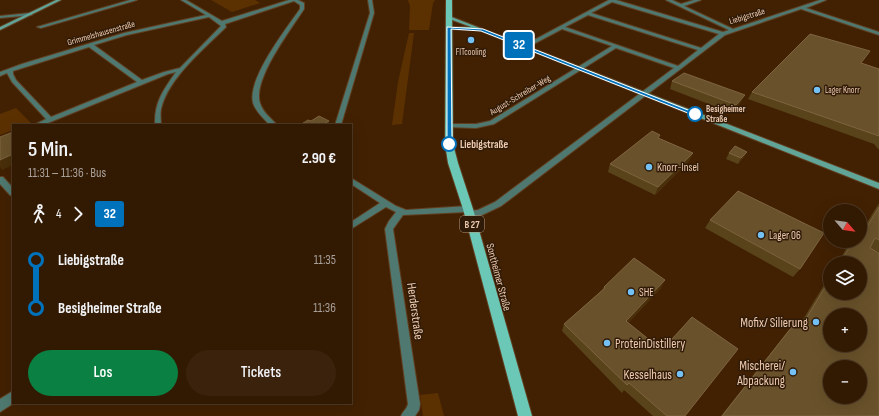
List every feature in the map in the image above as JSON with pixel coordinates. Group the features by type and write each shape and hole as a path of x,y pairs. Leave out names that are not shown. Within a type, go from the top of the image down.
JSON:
{"main road":[{"name":"Sontheimer Straße","path":"449,0 449,144 453,163 525,416"}],"street":[{"path":"0,29 60,0"},
{"path":"39,27 134,0"},
{"path":"183,0 222,23 294,0 302,4 302,9 267,64 256,87 255,96 258,107 273,124"},
{"path":"278,0 284,3"},
{"path":"338,124 372,14 370,0"},
{"path":"524,47 612,0 724,34"},
{"path":"668,0 732,30"},
{"path":"680,6 699,0"},
{"name":"Liebigstraße","path":"401,212 412,214 479,213 498,204 724,34 732,30 744,28 824,0"},
{"path":"802,8 879,34"},
{"path":"587,13 702,50"},
{"path":"0,17 30,14"},
{"name":"Grimmelshausenstraße","path":"0,74 24,65 139,31 209,16"},
{"path":"449,17 879,186"},
{"path":"158,124 158,112 161,101 167,89 182,69 224,26 222,23"},
{"path":"561,27 679,68"},
{"path":"449,28 482,30"},
{"path":"90,45 142,83"},
{"name":"August-Schreiber-Weg","path":"448,126 476,126 492,123 616,46"},
{"path":"40,124 166,73 182,69"},
{"path":"10,71 14,81 50,120"},
{"path":"0,179 12,192"},
{"path":"352,181 401,212"},
{"path":"352,225 386,203"},
{"name":"Herderstraße","path":"401,212 392,223 390,229 414,404 413,410 407,416"},
{"path":"0,406 12,398"}],"shaded area":[{"path":"211,0 255,0 260,3 232,12"},
{"path":"408,0 435,0 433,3 429,30 409,30 410,6"},
{"path":"409,33 414,33 402,124 392,125 398,82"},
{"path":"16,108 31,123 12,124 12,130 0,135 0,114"},
{"path":"438,393 444,416 423,416 420,395"}],"building":[{"name":"Lager Knorr","path":"810,34 870,51 861,63 879,69 879,136 752,92"},
{"path":"684,73 745,95 736,105 672,81"},
{"path":"319,116 329,121 324,124 302,124 308,120 311,121"},
{"name":"Knorr-Insel","path":"652,131 660,135 658,138 693,153 658,187 610,164"},
{"path":"12,132 12,154 0,160 0,137"},
{"path":"735,146 747,152 741,158 729,153"},
{"name":"Lager 06","path":"738,191 823,233 823,234 800,269 710,220"},
{"name":"Mischerei/ Abpackung","path":"879,207 879,240 875,238 870,248 879,253 879,416 722,416 795,323 801,327 823,291 823,300 867,300 867,256 844,256 849,248 867,248 867,227"},
{"path":"634,258 665,280 626,321 662,350 692,317 738,349 685,416 667,416 629,383 627,385 564,324 605,288 604,287"}],"bus line":[{"name":"32","path":"449,144 449,28 482,30 695,114"}],"place":[{"name":"FITcooling","path":"471,40"},
{"name":"Lager Knorr","path":"817,90"},
{"name":"Besigheimer Straße","path":"695,114"},
{"name":"Liebigstraße","path":"449,144"},
{"name":"Knorr-Insel","path":"649,167"},
{"name":"Lager 06","path":"761,235"},
{"name":"SHE","path":"631,292"},
{"name":"Mofix/ Silierung","path":"816,322"},
{"name":"ProteinDistillery","path":"607,343"},
{"name":"Mischerei/ Abpackung","path":"793,372"},
{"name":"Kesselhaus","path":"680,374"}]}
